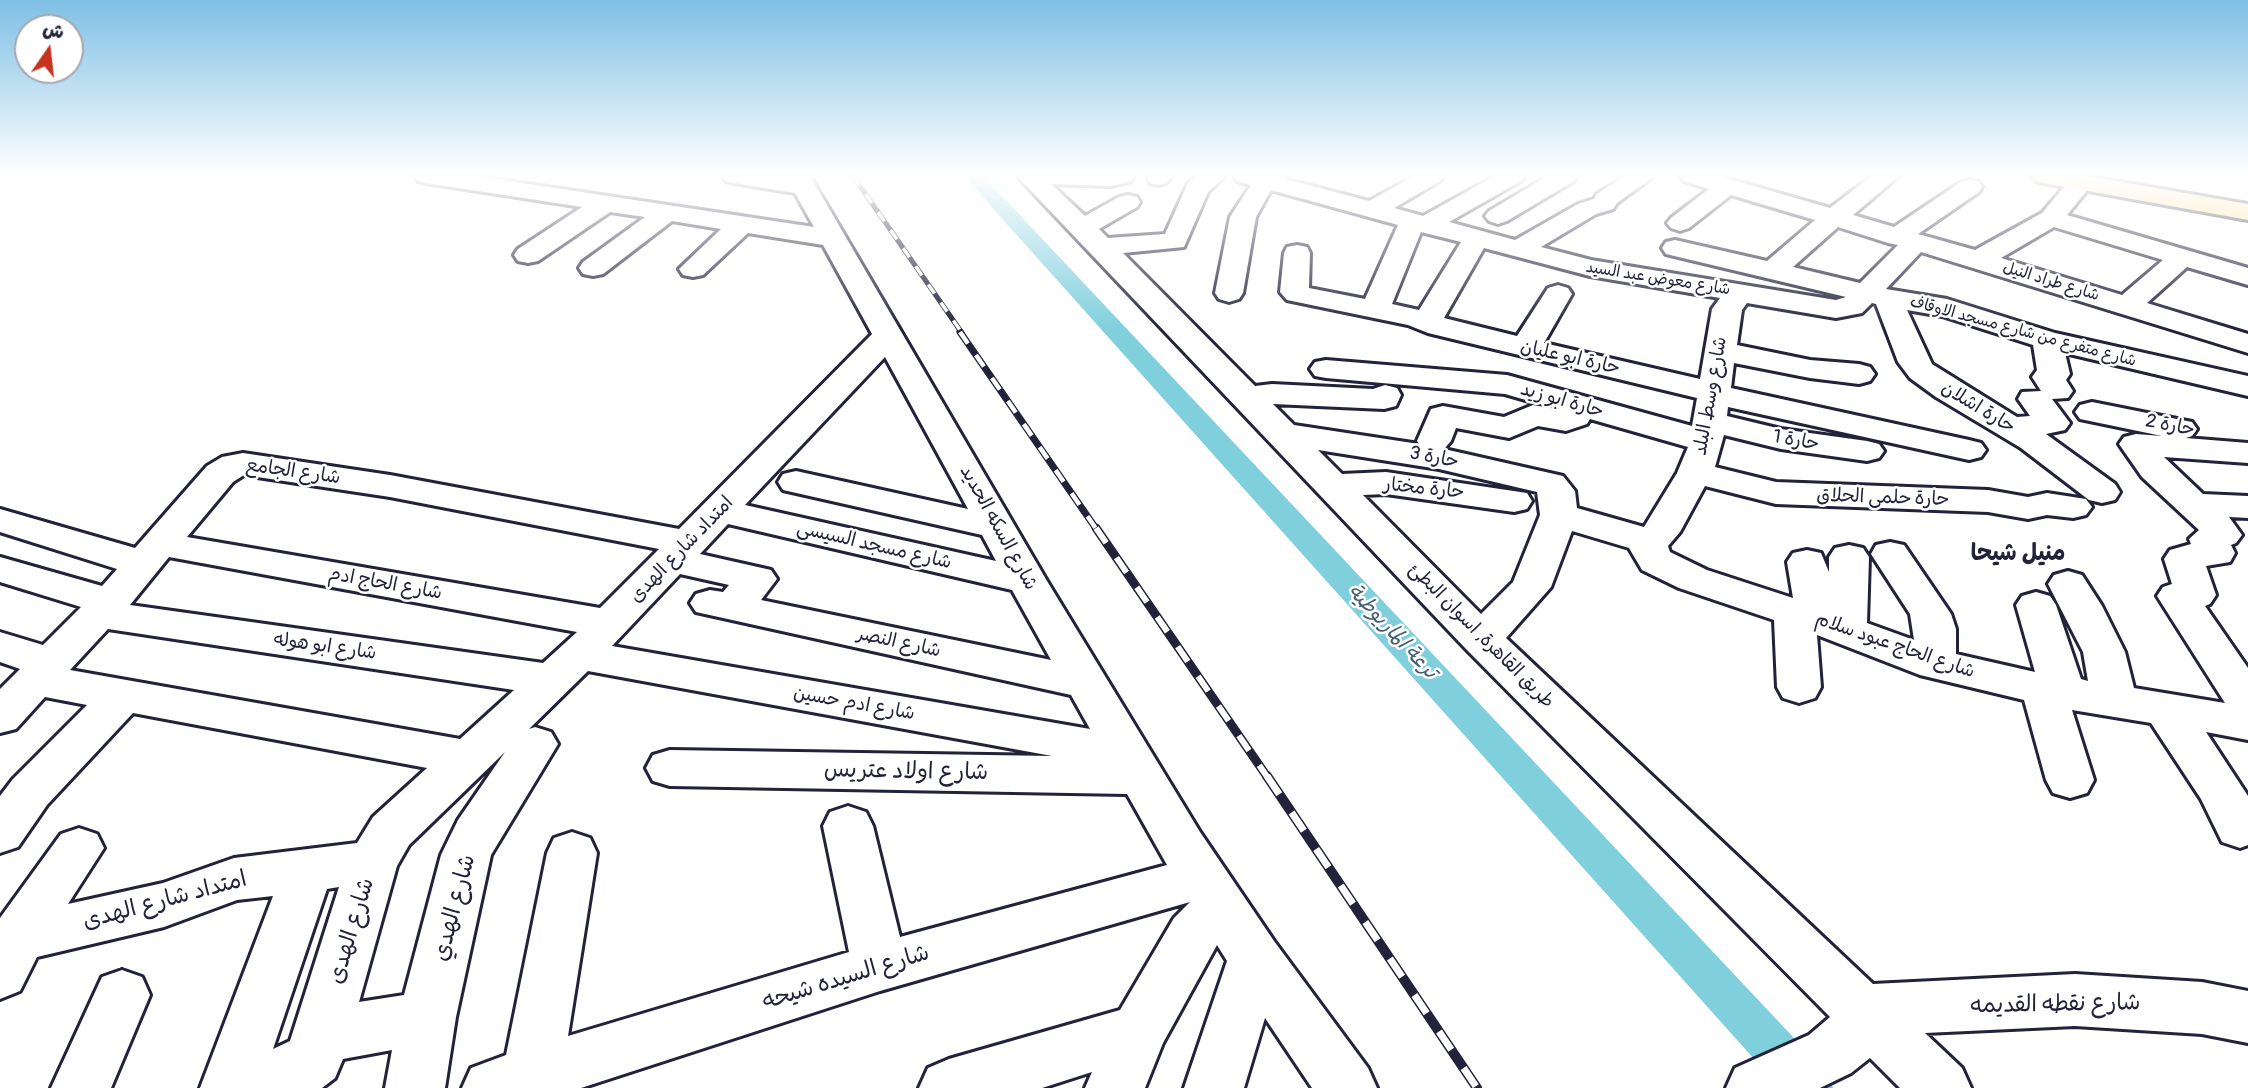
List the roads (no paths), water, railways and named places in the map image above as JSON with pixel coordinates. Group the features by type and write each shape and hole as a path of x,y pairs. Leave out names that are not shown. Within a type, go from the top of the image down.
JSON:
{"street":[{"path":"546,227 525,248 563,227"},
{"path":"593,268 648,227"},
{"path":"694,269 739,227"},
{"path":"760,227 832,238"},
{"name":"شارع السكه الحديد","path":"826,227 1027,581 1211,891 1347,1088"},
{"name":"طريق القاهرة, اسوان البطئ","path":"1081,227 1481,639 1846,1032 1941,1088"},
{"path":"1093,238 1104,227"},
{"path":"1093,238 1175,241 1181,227"},
{"path":"1229,293 1241,227"},
{"path":"1375,309 1416,227"},
{"name":"شارع معوض عبد السيد","path":"1432,227 1609,272 1735,298 1785,313 1852,307 1878,295"},
{"path":"1517,250 1557,227"},
{"name":"شارع متفرع من شارع مسجد الاوقاف","path":"1686,227 1678,235 1773,270 1947,308 2047,340 2248,386"},
{"path":"1773,270 1823,227"},
{"name":"شارع طراد النيل","path":"1859,227 1978,260 2062,267 2127,305 2248,344"},
{"path":"1878,295 1906,240 1922,227"},
{"path":"1978,260 2021,227"},
{"path":"2102,227 2111,235 2197,248"},
{"path":"2145,227 2197,248 2248,277"},
{"path":"2062,267 2111,235"},
{"path":"1427,322 1448,280 1476,239"},
{"path":"2127,305 2197,248"},
{"path":"1609,272 1624,249"},
{"name":"حارة ابو عليان","path":"1297,253 1295,293 1375,309 1525,348 1707,424"},
{"path":"1525,348 1558,294"},
{"name":"حارة اشلان","path":"1878,295 1921,371 1940,386 2011,428 2087,499"},
{"name":"شارع وسط البلد","path":"1648,539 1661,532 1707,424 1719,351 1735,298"},
{"name":"امتداد شارع الهدى","path":"468,758 610,624 888,336"},
{"path":"2011,428 2053,423 2045,395 2048,377 2054,374 2047,340"},
{"path":"1719,351 1810,369 1859,374"},
{"name":"حارة ابو زيد","path":"1326,369 1410,371 1507,385 1584,408 1707,424"},
{"path":"1334,414 1263,413 1272,394 1384,399 1383,390"},
{"path":"1513,427 1532,415 1571,421 1584,408"},
{"name":"حارة 2","path":"2092,412 2194,420 2248,436"},
{"name":"حارة 3","path":"1263,413 1546,483 1557,491 1559,515"},
{"path":"1378,432 1441,442 1441,417 1445,416 1513,427 1526,437 1563,447"},
{"path":"1707,424 1969,450"},
{"name":"حارة 1","path":"1707,424 1781,439 1885,454"},
{"name":"حارة حلمى الحلاق","path":"1707,424 1758,504 1819,496 1988,501 2028,508 2087,499"},
{"path":"2248,453 2136,444 2155,469 2222,531 2223,535 2208,539 2216,553 2186,556 2184,559 2196,595 2177,596 2248,702"},
{"name":"شارع الجامع","path":"0,717 104,608 220,474 235,465 243,464 521,509 682,551 757,579 722,605"},
{"path":"796,481 998,527"},
{"name":"حارة مختار","path":"1333,485 1386,483 1514,500"},
{"path":"2192,504 2248,508"},
{"name":"شارع مسجد السيسى","path":"721,511 1027,581"},
{"path":"1481,639 1531,587 1559,515 1648,539"},
{"name":"شارع الحاج ادم","path":"0,520 152,554 610,624"},
{"name":"شارع الحاج عبود سلام","path":"1648,539 1649,550 1656,561 1693,579 1733,576 1819,621 1935,664 2053,690 2248,723"},
{"path":"1890,554 1930,614 1935,629 1935,664"},
{"path":"1798,687 1819,621 1849,557"},
{"path":"1807,562 1819,621"},
{"name":"شارع ابو هوله","path":"0,569 104,608 565,668"},
{"path":"2070,780 2053,690 2052,594 2082,606 2104,652 2115,701"},
{"name":"شارع النصر","path":"722,605 1088,683"},
{"path":"0,646 44,672 122,697 468,758"},
{"name":"شارع ادم حسين","path":"565,668 1135,764"},
{"path":"0,833 30,792 122,697"},
{"path":"2165,709 2221,790 2240,828"},
{"name":"شارع الهدي","path":"415,1088 428,1017 466,855 476,834 535,744"},
{"name":"شارع الهدى","path":"240,1088 304,1068 314,1058 373,862 391,831 468,758"},
{"name":"شارع اولاد عتريس","path":"670,768 1135,764"},
{"path":"848,826 880,967"},
{"path":"6,952 79,848"},
{"path":"512,1081 572,853"},
{"name":"امتداد شارع الهدى","path":"6,952 164,905 234,879 373,862"},
{"path":"230,1088 308,870"},
{"path":"1115,1088 1139,1031 1193,934 1211,891"},
{"name":"شارع السيده شيحه","path":"512,1081 880,967 1211,891"},
{"path":"1214,1088 1255,958"},
{"path":"81,1088 122,995"},
{"name":"شارع نقطه القديمه","path":"1846,1032 2075,1000 2202,1008 2248,1017"},
{"path":"320,1036 428,1017"},
{"path":"949,1088 1139,1031"},
{"path":"1756,1088 1846,1032"}],"waterway":[{"name":"ترعة الماريوطية","path":"1020,227 1810,1088"}],"railway":[{"path":"888,227 962,333"},
{"path":"960,332 1097,530"},
{"path":"1096,528 1268,778"},
{"path":"1267,776 1477,1088"}],"district":[{"name":"منيل شيحا","path":"2018,554"}]}
